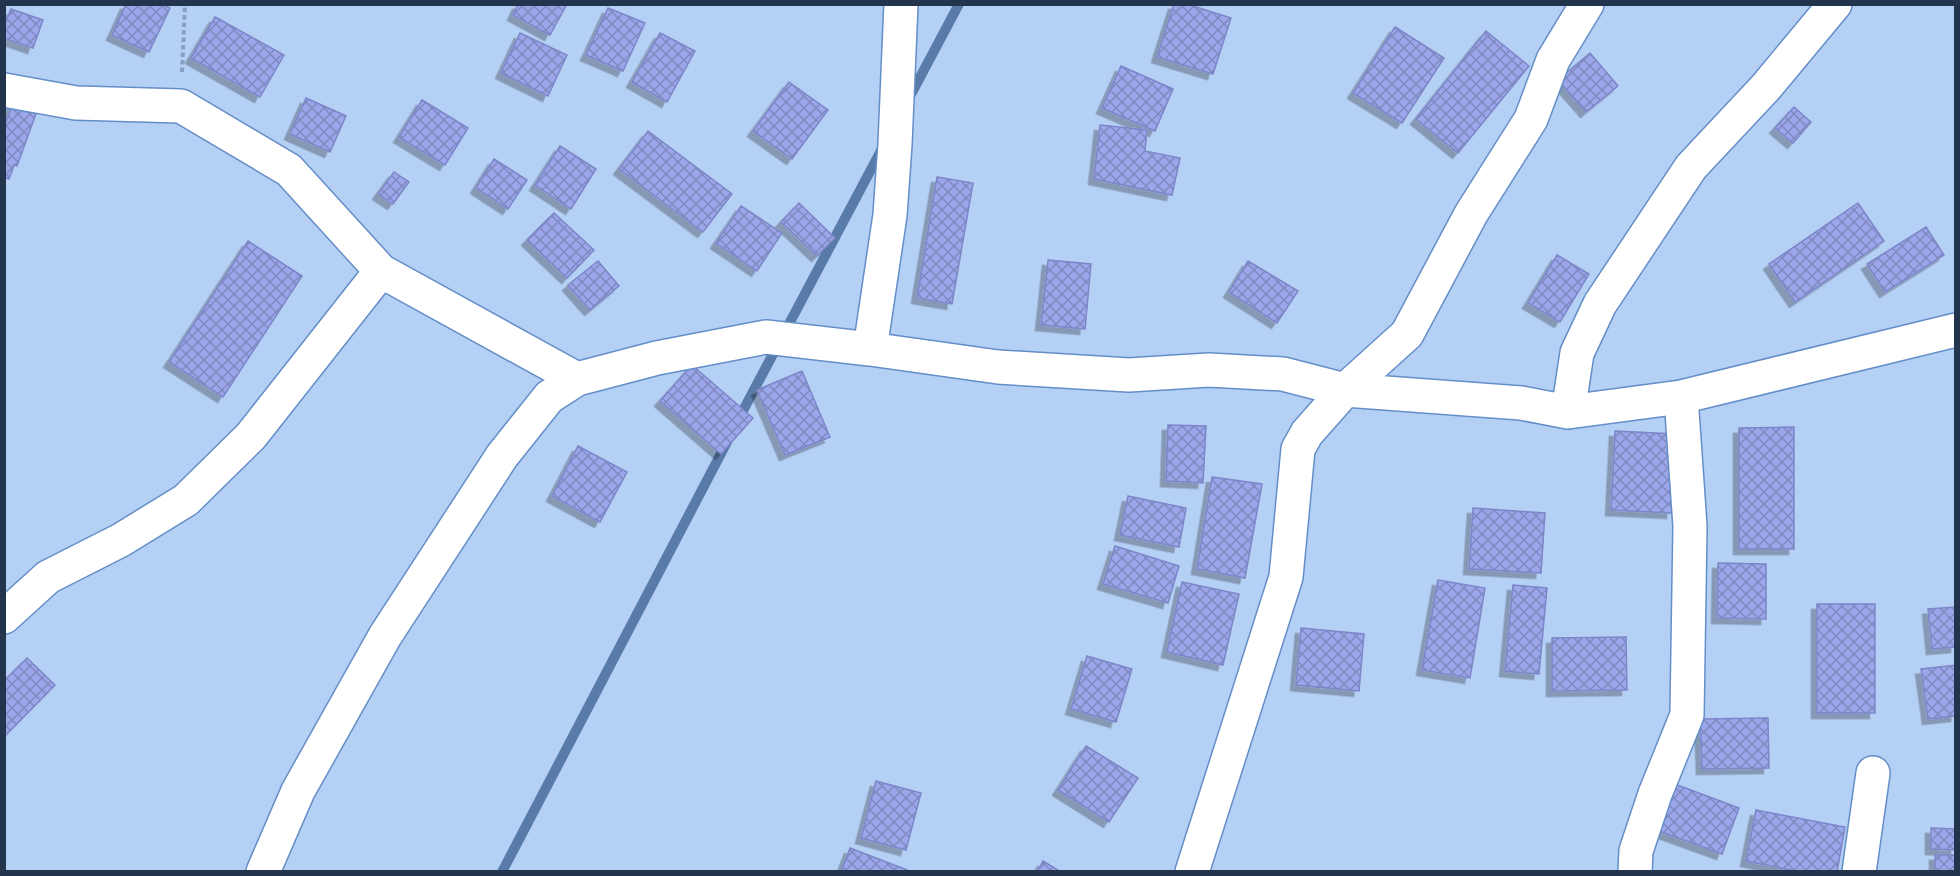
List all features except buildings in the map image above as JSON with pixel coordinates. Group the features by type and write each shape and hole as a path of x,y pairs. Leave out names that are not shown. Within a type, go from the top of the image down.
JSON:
{"street":[{"path":"870,349 890,215 900,64 901,4"},
{"path":"1192,872 1286,577 1298,449 1307,433 1345,390 1407,334 1471,214 1531,119 1553,60 1587,4"},
{"path":"1568,412 1577,353 1600,304 1692,167 1766,87 1836,4"},
{"path":"4,90 76,103 181,106 289,170 381,271 577,379"},
{"path":"4,617 48,577 121,540 186,500 251,436 381,271"},
{"path":"263,872 298,791 385,636 502,456 549,397 577,379 657,358 766,337 998,367 1128,375 1209,370 1283,374 1345,390 1521,403 1568,412 1681,397 1956,330"},
{"path":"1635,872 1636,851 1655,794 1687,715 1690,526 1681,397"},
{"path":"1859,872 1873,773"}],"path":[{"path":"181,106 185,4"}],"waterway":[{"path":"908,100 959,4"},
{"path":"738,420 884,145"},
{"path":"502,872 727,442"}]}
